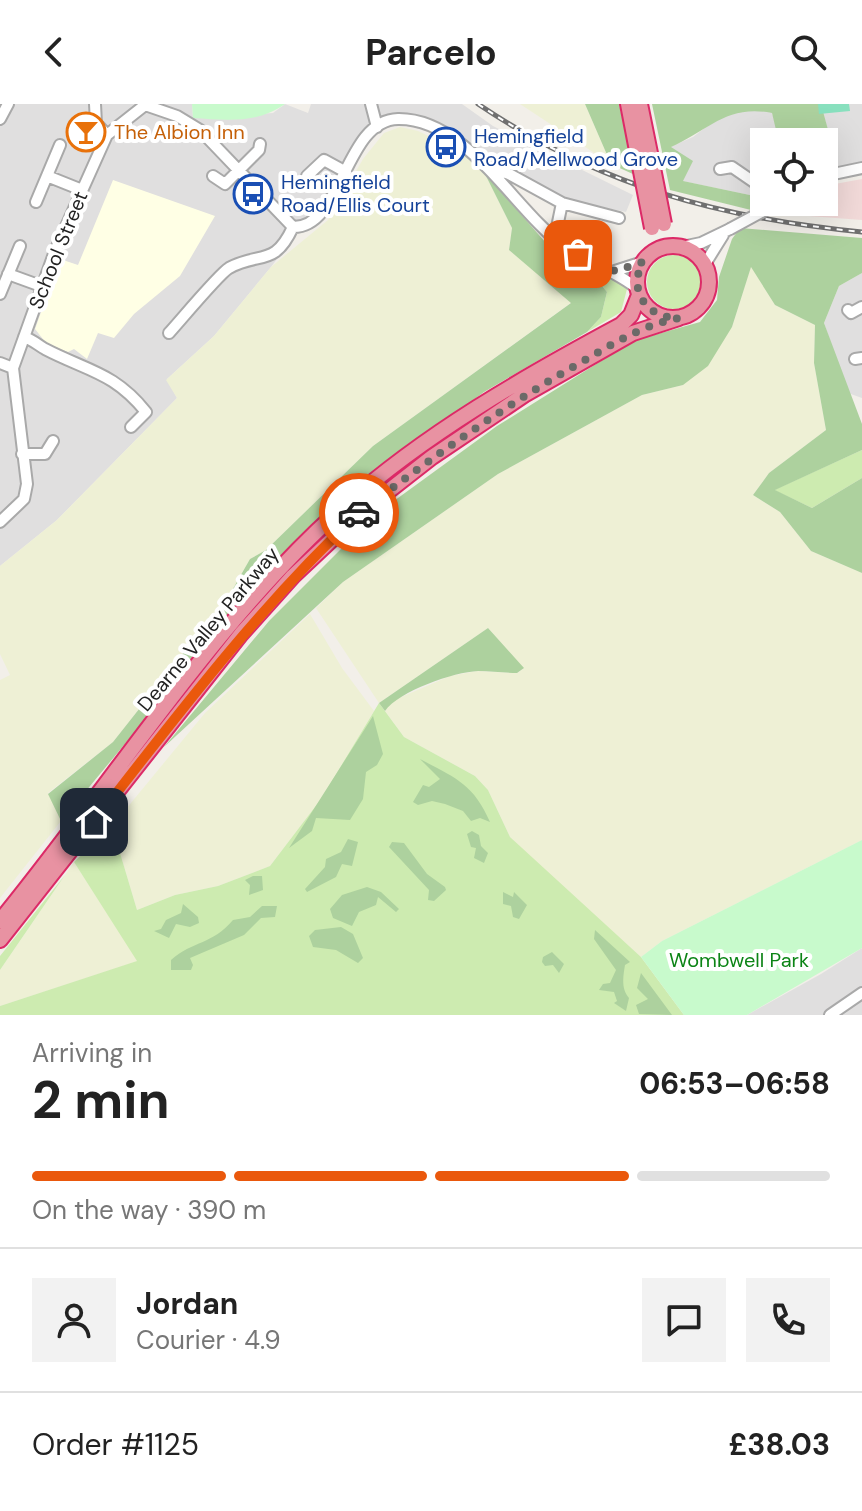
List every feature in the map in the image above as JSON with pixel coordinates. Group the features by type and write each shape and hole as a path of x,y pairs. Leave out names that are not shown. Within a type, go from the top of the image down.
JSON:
{"highway":[{"path":"628,104 646,162"},
{"path":"640,104 646,162 658,226 644,261 638,292 655,313 679,318 695,311 706,297 709,280 705,264 695,253 679,246 658,226"},
{"path":"644,261 659,248 679,246"},
{"name":"Dearne Valley Parkway","path":"0,921 240,616 344,506 429,440 518,381 621,325 631,315 638,292"},
{"name":"Dearne Valley Parkway","path":"0,940 241,634 293,576 359,514 432,457 524,395 633,333 679,318"}],"street":[{"path":"95,104 96,123 107,135 145,105 177,116 200,130 293,227"},
{"path":"371,104 377,127"},
{"path":"0,119 4,106"},
{"path":"169,333 228,268 271,257 285,244 293,227 311,222 346,172 360,143 377,127 395,119 421,124 468,150 489,167 520,206 563,246 615,271 638,292"},
{"name":"School Street","path":"13,368 41,286 107,135"},
{"path":"213,176 225,184 259,150 260,144"},
{"path":"36,202 60,145"},
{"path":"307,176 324,160 346,172"},
{"path":"489,167 509,174 562,203 619,218"},
{"path":"720,169 732,167 750,179"},
{"path":"838,173 862,168"},
{"path":"47,176 82,190"},
{"path":"555,237 562,203"},
{"path":"679,246 696,245 754,216"},
{"path":"705,264 729,230"},
{"path":"0,294 20,246"},
{"path":"615,271 644,261"},
{"path":"8,274 41,286"},
{"path":"848,310 851,313 862,307"},
{"path":"24,337 89,366 132,394 146,412 131,427"},
{"path":"0,363 13,368 27,484 24,499 0,522"},
{"path":"22,454 45,454 53,441"},
{"path":"830,1015 862,993"}],"shaded area":[{"path":"0,104 192,104 193,118 273,113 285,104 308,113 311,104 462,104 493,126 633,195 626,212 568,200 487,160 423,118 385,114 271,267 214,336 167,379 177,398 57,520 0,566"},
{"path":"520,104 585,104 611,164"},
{"path":"821,104 862,104 862,164 838,168 838,128 827,128"},
{"path":"750,107 772,113 776,128 750,128 750,195 682,181 670,147 693,137 720,116"},
{"path":"400,127 418,131 458,150 484,172 512,228 509,250 572,302 373,446 266,550 250,559 230,594 113,742 48,793 61,821 0,898 0,680 10,675 0,654 0,566 57,520 177,398 166,380 214,336 271,267 328,220 363,159 384,133"},
{"path":"862,179 862,220 809,216 838,216 838,183"},
{"path":"113,180 215,216 180,276 134,314 114,338 98,333 87,359 74,349 68,352 46,343 35,329 60,259 78,265"},
{"path":"751,266 775,305 815,325 814,363 826,430 769,473 753,495 780,512 811,551 862,573 862,840 662,941 641,957 510,837 488,790 475,776 404,737 385,711 392,701 450,676 477,671 517,673 523,669 488,628 379,703 316,608 343,582 498,474 642,395 683,385 732,327"},
{"path":"862,273 862,398 848,393 824,323 839,286"},
{"path":"310,614 342,668 374,711 321,799 270,866 218,886 175,895 137,910 112,826 205,713"},
{"path":"74,862 138,961 0,1006 0,970"},
{"path":"862,948 862,1015 747,1015 821,974"}],"green space":[{"path":"192,104 285,104 263,115 229,120 193,118"},
{"path":"585,104 619,104 635,175 611,164"},
{"path":"652,104 821,104 828,128 776,128 772,113 743,112 719,120 671,147 693,161 683,181 750,195 750,210 670,190"},
{"path":"818,104 849,104 850,111 819,114"},
{"path":"484,172 546,243 586,266 607,292 601,317 587,332 484,392 373,474 318,520 245,599 61,821 48,794 113,742 230,594 250,559 266,550 373,446 571,303 509,250 512,228"},
{"path":"740,228 862,238 862,273 839,286 824,323 862,424 862,450 775,490 812,508 862,478 862,573 811,551 780,512 753,495 769,473 826,430 814,363 815,325 775,305 751,267 732,327 708,366 683,385 642,395 498,474 343,582 164,747 269,621 376,514 497,426 633,341 700,322 717,300 719,277 732,239"},
{"path":"674,255 693,263 701,282 693,301 674,309 655,301 647,282 655,263"},
{"path":"586,266 611,275 627,289 621,312 587,332 601,317 607,292"},
{"path":"862,450 862,478 812,508 774,490"},
{"path":"488,628 524,668 517,673 478,671 455,675 402,696 385,711 379,703"},
{"path":"379,703 404,737 475,776 488,790 510,837 641,957 684,1015 0,1015 0,1006 137,961 74,862 112,826 137,910 175,895 218,886 270,866 321,799"},
{"path":"373,716 383,754 377,765 366,772 363,799 350,820 316,818 312,831 289,848"},
{"path":"420,759 470,790 490,822 480,818 471,821 463,811 445,804 432,801 418,805 413,802 423,785 429,787 440,779"},
{"path":"472,831 479,835 481,846 488,853 484,863 474,858 476,848 471,847 467,834"},
{"path":"348,839 358,842 352,866 342,864 336,877 307,892 305,889 325,867 326,859 341,852"},
{"name":"Wombwell Park","path":"862,840 862,948 747,1015 684,1015 641,957 662,941"},
{"path":"392,842 404,843 427,874 445,887 446,890 434,901 428,900 429,890 389,847"},
{"path":"65,875 0,970 0,956"},
{"path":"262,876 263,890 249,895 250,885 245,880"},
{"path":"367,887 381,892 399,909 396,912 378,897 376,905 359,912 352,926 333,918 330,909 342,895"},
{"path":"503,892 513,897 514,892 527,905 519,919 513,917 511,906 503,904"},
{"path":"183,904 198,917 199,923 190,927 176,924 169,938 154,931 161,929 166,920 181,913"},
{"path":"262,906 277,906 275,917 261,918 244,935 190,958 193,965 191,970 171,970 171,960 179,954 218,934 233,920 250,917"},
{"path":"341,927 353,934 363,958 358,963 336,950 313,947 309,936 315,930"},
{"path":"595,930 630,962 625,965 623,978 629,998 626,1011 614,1003 617,1001 614,992 599,990 603,984 610,983 616,970 594,939"},
{"path":"552,952 564,964 559,973 553,965 545,966 542,962 543,957"},
{"path":"641,973 672,1015 639,1014 636,1005 648,999 637,988"}],"railway":[{"path":"478,104 569,156 661,193 759,217 862,232"}],"way so far":[{"path":"359,513 432,457 524,395 633,333 679,318 655,313 643,302 637,282 643,262 615,271 578,254"}],"place":[{"name":"The Albion Inn","path":"86,132"},
{"name":"Hemingfield Road/Mellwood Grove","path":"446,147"},
{"name":"Hemingfield Road/Ellis Court","path":"253,194"}],"route":[{"path":"94,822 241,634 293,576 359,513"}]}
